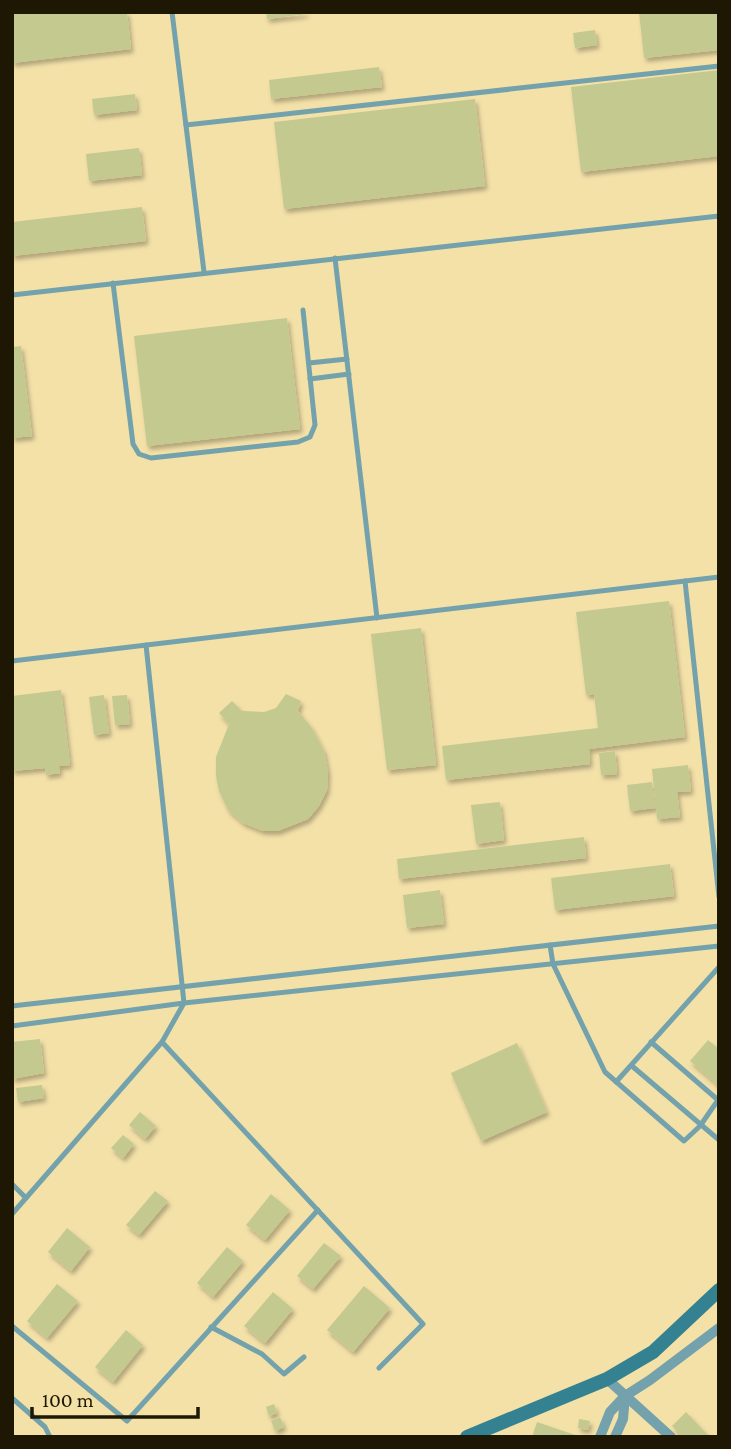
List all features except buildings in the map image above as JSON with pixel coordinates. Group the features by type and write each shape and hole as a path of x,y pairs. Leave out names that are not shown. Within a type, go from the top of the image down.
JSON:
{"street":[{"path":"467,1437 607,1379 653,1352 719,1290"},
{"path":"600,1437 610,1412 625,1396 719,1328"},
{"path":"607,1379 671,1437"},
{"path":"615,1437 623,1419 625,1396"}],"lane":[{"path":"172,12 204,272"},
{"path":"186,125 719,66"},
{"path":"12,295 719,216"},
{"path":"335,258 377,618"},
{"path":"113,284 133,444 135,450 145,457 305,441 314,432 315,425 303,310"},
{"path":"309,363 347,359"},
{"path":"310,379 349,374"},
{"path":"12,661 719,577"},
{"path":"685,581 719,897"},
{"path":"12,1214 162,1042 184,1003 146,645"},
{"path":"12,1006 719,926"},
{"path":"550,945 553,964 606,1072 684,1142 700,1126 718,1100 651,1042"},
{"path":"12,1026 184,1003 719,946"},
{"path":"617,1082 719,967"},
{"path":"162,1042 424,1324 379,1368"},
{"path":"632,1066 719,1140"},
{"path":"12,1184 26,1198"},
{"path":"12,1326 127,1421 318,1210"},
{"path":"211,1327 262,1354 284,1374 304,1357"},
{"path":"12,1398 45,1427 50,1437"}]}
